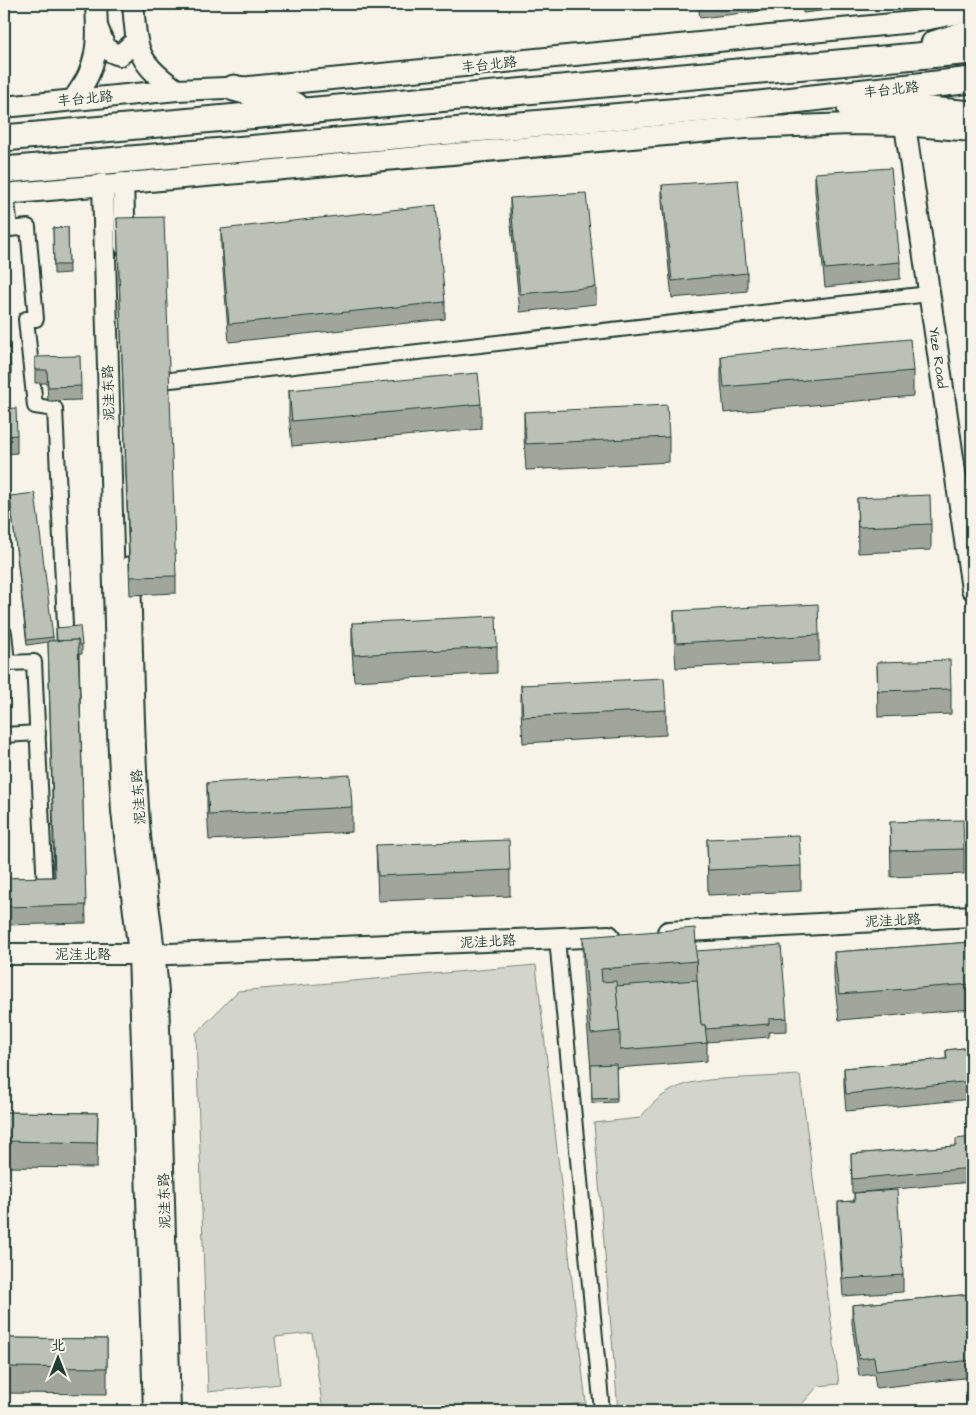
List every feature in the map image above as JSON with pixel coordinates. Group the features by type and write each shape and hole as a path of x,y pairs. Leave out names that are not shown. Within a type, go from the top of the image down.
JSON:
{"highway":[{"path":"884,58 972,32"},
{"name":"丰台北路","path":"4,138 972,51"},
{"name":"丰台北路","path":"4,186 972,80"},
{"path":"234,88 309,110"},
{"path":"906,117 972,102"},
{"path":"750,105 906,117 972,114"}],"street":[{"path":"74,99 90,73 96,52 98,29 96,4"},
{"path":"133,4 136,41 141,56 159,78 177,90"},
{"name":"丰台北路","path":"4,107 177,90 234,88 913,22 972,9"},
{"path":"98,29 106,48 111,53 120,54 136,41"},
{"path":"65,625 55,409 35,406 26,319 36,319 28,227 10,229 4,186 123,183 744,128 850,124 906,117 972,131"},
{"name":"Yize Road","path":"906,117 929,294 972,589"},
{"path":"123,183 125,265"},
{"name":"泥洼东路","path":"103,184 122,811 147,955 158,993 170,1411"},
{"name":"泥洼东路","path":"104,228 113,224 118,228 124,315 134,739 147,955 154,1411"},
{"path":"138,383 929,294"},
{"path":"4,632 7,663 34,662 45,889 4,892"},
{"path":"4,735 38,733"},
{"name":"泥洼北路","path":"646,934 972,916"},
{"name":"泥洼北路","path":"4,954 147,955 626,935"},
{"path":"557,939 602,1411"}],"shaded area":[{"path":"536,965 586,1403 506,1411 323,1411 312,1333 275,1337 280,1384 208,1392 196,1033 238,991"},
{"path":"800,1075 839,1384 818,1386 796,1411 618,1411 594,1123 640,1118 662,1096 685,1084 711,1080"}],"building":[{"path":"891,168 900,262 825,269 815,173"},
{"path":"738,180 747,273 672,281 662,185"},
{"path":"586,193 596,287 520,294 510,198"},
{"path":"436,205 445,302 229,324 221,229"},
{"path":"164,217 176,576 130,577 117,218"},
{"path":"68,227 69,265 54,265 53,228"},
{"path":"910,339 913,371 724,387 721,356"},
{"path":"9,343 11,370 4,371 4,344"},
{"path":"80,356 81,386 48,387 47,370 35,370 35,357"},
{"path":"478,373 481,404 292,421 289,390"},
{"path":"667,405 669,437 526,444 524,412"},
{"path":"16,408 17,435 4,436 4,409"},
{"path":"35,493 53,637 27,640 10,496"},
{"path":"930,495 931,524 858,527 857,498"},
{"path":"818,604 819,635 676,643 674,611"},
{"path":"496,616 497,647 354,655 352,623"},
{"path":"80,626 82,645 79,645 78,640 57,641 56,628"},
{"path":"78,640 86,905 4,907 4,878 55,877 48,641"},
{"path":"950,660 951,689 878,691 877,662"},
{"path":"664,678 666,710 523,717 521,685"},
{"path":"350,775 352,807 209,815 207,783"},
{"path":"963,820 964,849 891,851 890,822"},
{"path":"799,835 801,866 708,870 707,839"},
{"path":"509,840 510,870 378,876 376,845"},
{"path":"695,928 697,961 601,969 602,982 616,981 620,1031 591,1034 583,937"},
{"path":"972,942 972,984 839,994 834,952"},
{"path":"781,945 787,1018 769,1019 769,1024 706,1029 705,1025 701,1025 696,951"},
{"path":"697,980 701,1025 705,1025 707,1043 620,1050 616,986"},
{"path":"972,1047 972,1081 846,1094 844,1068 947,1059 946,1050"},
{"path":"616,1064 617,1098 592,1099 591,1065"},
{"path":"4,1112 98,1113 97,1143 4,1141"},
{"path":"972,1137 972,1168 852,1179 851,1154 956,1146 956,1139"},
{"path":"897,1190 903,1275 843,1279 838,1202 855,1201 854,1193"},
{"path":"972,1294 972,1360 876,1371 874,1357 859,1359 852,1305"},
{"path":"4,1338 107,1339 107,1368 4,1367"}]}
